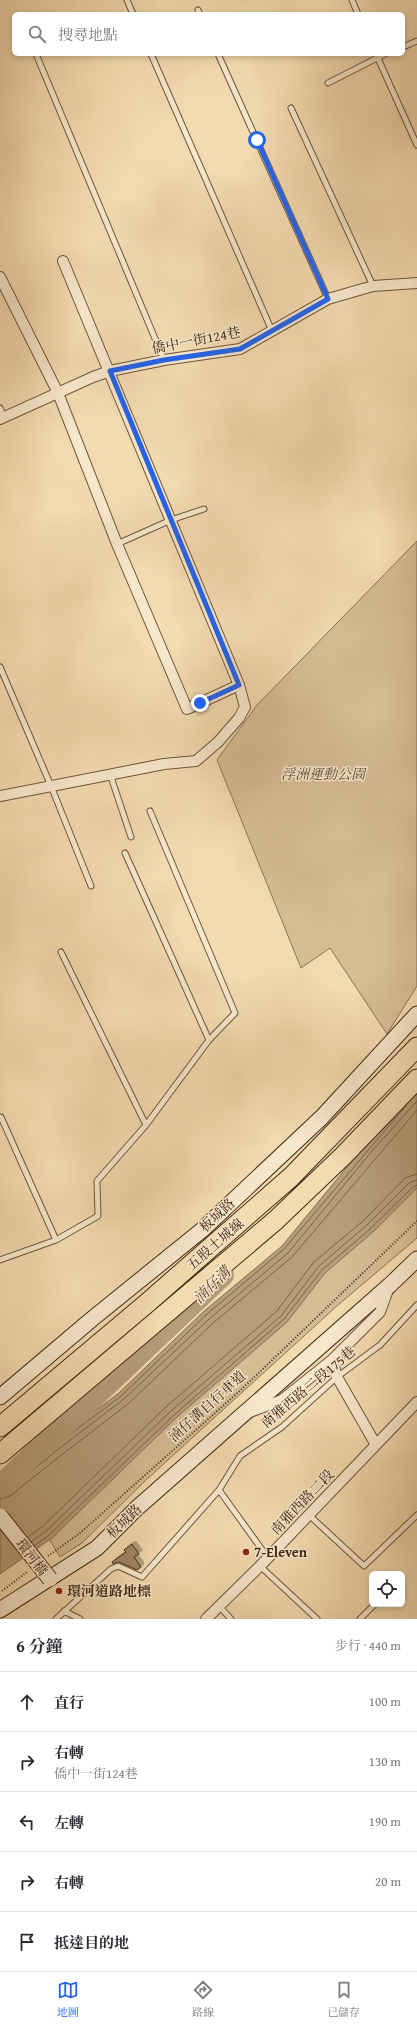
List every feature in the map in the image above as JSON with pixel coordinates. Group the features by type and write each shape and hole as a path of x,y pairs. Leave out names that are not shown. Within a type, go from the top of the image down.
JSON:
{"highway":[{"name":"五股土城線","path":"0,1427 146,1304 291,1177 333,1136 417,1047"},
{"name":"五股土城線","path":"0,1454 276,1220 343,1156 417,1079"}],"street":[{"path":"0,796 164,764 196,761 218,742 240,718 245,707 239,685 110,371 63,261"},
{"path":"0,277 58,393 118,544 187,709 239,685"},
{"name":"僑中一街124巷","path":"1,415 110,371 164,360 240,349 273,332 328,299 373,286 417,283"},
{"name":"板城路","path":"0,1396 202,1230 322,1117 417,1014"},
{"name":"板城路","path":"0,1610 98,1548 137,1508 390,1285 417,1259"},
{"path":"240,1416 282,1400 332,1360 380,1312 390,1285"},
{"path":"332,1360 337,1377 376,1445"},
{"name":"南雅西路二段","path":"206,1619 264,1562 417,1402"},
{"name":"環河橋","path":"0,1516 50,1579"}],"lane":[{"path":"127,0 132,12"},
{"path":"352,0 357,12"},
{"path":"405,46 417,41"},
{"path":"37,56 164,360"},
{"path":"152,56 273,332"},
{"path":"219,56 328,299"},
{"path":"328,83 377,56 417,145"},
{"path":"291,108 373,286"},
{"path":"118,544 171,520 204,509"},
{"path":"0,667 51,786 91,886"},
{"path":"110,774 131,837"},
{"path":"0,1260 56,1240 98,1216 97,1181 146,1125 209,1040 235,1013 150,811"},
{"path":"125,853 209,1040"},
{"path":"61,952 146,1125"},
{"path":"1,1117 56,1240"},
{"name":"南雅西路二段175巷","path":"64,1611 111,1569 118,1566 142,1577 219,1490 240,1456 282,1427 337,1377 380,1345 417,1305"},
{"path":"219,1490 264,1562 318,1619"},
{"path":"309,1515 364,1566 417,1515"},
{"path":"219,1606 231,1619"},
{"path":"360,1619 372,1607"},
{"path":"56,1619 64,1611 80,1619"}],"path":[{"name":"湳仔溝自行車道","path":"0,1593 80,1533 242,1389 417,1221"}],"green space":[{"name":"浮洲運動公園","path":"417,541 417,986 387,1034 330,948 301,968 217,760 257,705"},
{"path":"417,1180 417,1238 338,1305 146,1480 82,1543 60,1557 48,1537"}],"water":[{"path":"417,1087 417,1188 373,1232 325,1273 287,1322 177,1417 52,1538 0,1574 0,1485 51,1444 119,1393 203,1312 282,1246 365,1145"}],"building":[{"path":"132,1544 139,1554 134,1557 141,1567 137,1570 119,1562 113,1564 112,1562 126,1552 124,1550"}],"waterway":[{"name":"湳仔溝","path":"0,1486 223,1275"}],"place":[{"name":"7-Eleven","path":"246,1552"},
{"name":"環河道路地標","path":"59,1591"}],"route":[{"path":"200,703 239,685 110,371 164,360 240,349 273,332 328,299 257,140"}]}
